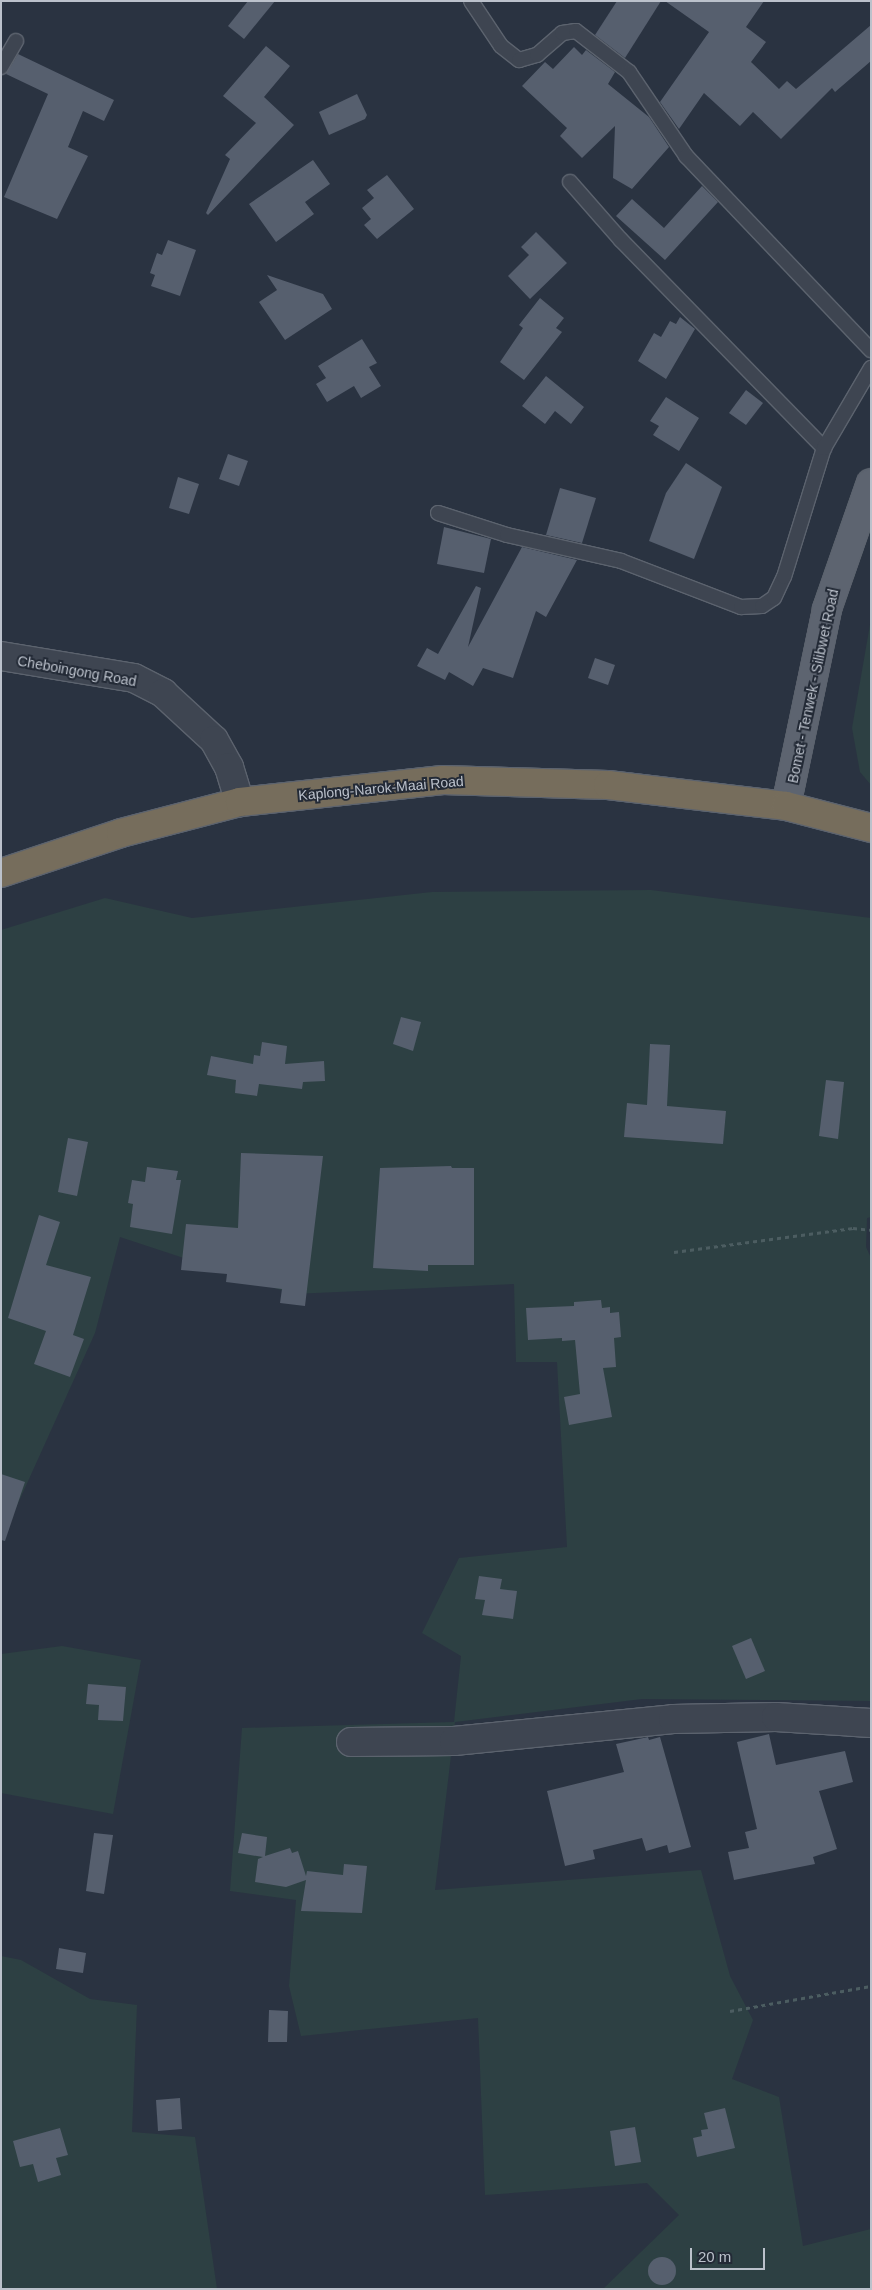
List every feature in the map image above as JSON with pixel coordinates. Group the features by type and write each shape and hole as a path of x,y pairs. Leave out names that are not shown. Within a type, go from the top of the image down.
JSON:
{"highway":[{"name":"Kaplong-Narok-Maai Road","path":"1,873 121,833 240,802 443,780 608,785 786,806 864,826"}],"main road":[{"name":"Bomet - Tenwek - Silibwet Road","path":"786,806 828,609 871,483"}],"street":[{"name":"Cheboingong Road","path":"1,656 134,678 163,693 214,740 229,767 240,802"},
{"path":"350,1742 454,1741 674,1719 776,1717 871,1722"}],"lane":[{"path":"471,1 502,46 520,60 537,55 562,33 576,31 629,72 686,156 871,350"},
{"path":"1,67 16,41"},
{"path":"570,182 621,240 824,448"},
{"path":"438,513 507,535 621,561 741,608 762,606 774,598 784,577 824,448 871,368"}],"path":[{"path":"674,1252 853,1228 871,1230"},
{"path":"730,2010 871,1986"}],"shaded area":[{"path":"871,619 871,785 860,772 852,728"},
{"path":"651,890 871,918 871,1217 867,1218 866,1247 871,1258 871,1701 642,1699 455,1722 435,1890 701,1870 730,1976 753,2020 732,2079 779,2097 803,2246 871,2229 871,2289 603,2289 679,2215 647,2183 485,2195 478,2018 301,2036 289,1986 296,1900 230,1891 242,1728 454,1722 461,1656 422,1633 459,1558 567,1547 557,1362 516,1362 514,1284 293,1294 120,1237 95,1333 1,1541 1,930 105,898 192,918 432,892"},
{"path":"62,1646 141,1660 113,1814 1,1793 1,1654"},
{"path":"1,1956 21,1960 90,1999 137,2005 132,2132 195,2137 217,2289 1,2289"}],"building":[{"path":"248,1 275,1 244,39 228,26"},
{"path":"617,1 661,1 625,58 595,35"},
{"path":"665,1 764,1 746,27 766,42 751,62 779,89 787,81 796,89 871,25 871,61 835,92 832,88 781,139 753,112 740,126 704,93 679,129 660,102 709,32"},
{"path":"266,46 290,66 264,97 294,125 208,215 206,213 230,159 225,155 256,123 223,96"},
{"path":"574,47 582,55 586,50 615,72 608,84 649,117 669,147 632,189 613,178 615,126 582,158 560,136 567,128 522,86 545,62 553,69"},
{"path":"18,54 114,100 104,121 83,111 68,147 88,156 57,219 4,197 48,94 6,74"},
{"path":"357,94 367,115 365,119 329,135 319,112"},
{"path":"313,160 330,184 305,202 314,214 276,242 249,204"},
{"path":"387,175 414,209 377,239 364,225 371,219 362,208 374,198 367,190"},
{"path":"702,186 718,202 665,260 616,216 632,199 664,228"},
{"path":"536,232 567,263 530,299 508,276 529,255 521,247"},
{"path":"168,240 196,250 180,296 151,286 155,275 150,273 157,253 162,255"},
{"path":"267,275 323,294 332,309 285,340 259,302 277,290"},
{"path":"540,298 564,318 556,328 562,332 524,380 500,362 523,328 519,325"},
{"path":"680,317 695,329 666,379 638,361 654,333 661,337 670,321 676,324"},
{"path":"362,339 377,363 369,367 381,386 361,398 354,386 327,402 316,384 326,378 318,366"},
{"path":"546,376 584,407 571,424 555,411 545,424 522,406"},
{"path":"746,390 763,403 746,425 729,413"},
{"path":"666,397 699,418 679,451 653,435 659,426 650,421"},
{"path":"228,454 248,461 239,486 219,479"},
{"path":"686,463 722,487 694,559 649,541 666,493"},
{"path":"178,477 199,484 189,514 169,508"},
{"path":"560,488 596,498 582,543 546,535"},
{"path":"444,527 491,539 484,573 437,564"},
{"path":"522,547 577,560 546,617 536,611 513,678 483,668 473,686 449,672 445,680 417,666 427,648 438,654 476,586 481,588 468,647"},
{"path":"595,658 615,665 608,685 588,678"},
{"path":"401,1017 421,1022 413,1051 393,1044"},
{"path":"262,1042 287,1046 285,1064 324,1061 325,1081 303,1082 302,1089 259,1084 257,1096 235,1093 236,1080 207,1075 211,1056 253,1064 254,1055 260,1056"},
{"path":"650,1044 670,1045 667,1106 726,1111 723,1144 624,1137 627,1103 647,1105"},
{"path":"826,1080 844,1082 838,1139 819,1136"},
{"path":"68,1138 88,1142 77,1196 58,1192"},
{"path":"241,1153 323,1156 305,1306 280,1303 282,1289 226,1282 227,1274 181,1270 186,1224 238,1228"},
{"path":"451,1166 452,1168 474,1168 474,1265 428,1265 428,1271 373,1268 380,1168"},
{"path":"147,1167 178,1171 176,1180 181,1180 172,1234 130,1227 133,1204 128,1203 132,1180 145,1182"},
{"path":"39,1215 60,1222 46,1265 91,1277 73,1335 84,1339 70,1377 34,1364 46,1331 8,1318"},
{"path":"601,1300 602,1308 610,1307 610,1313 619,1312 621,1337 614,1338 616,1367 603,1368 612,1417 569,1425 564,1397 580,1394 575,1340 562,1341 562,1338 528,1340 526,1308 574,1306 574,1302"},
{"path":"1,1474 25,1482 5,1541 1,1540"},
{"path":"479,1576 502,1579 500,1589 517,1591 513,1619 482,1615 485,1600 475,1599"},
{"path":"751,1638 765,1671 746,1679 732,1646"},
{"path":"88,1684 126,1687 123,1721 98,1720 99,1705 86,1704"},
{"path":"769,1734 776,1765 845,1751 853,1782 819,1791 837,1849 813,1857 815,1864 734,1880 728,1852 749,1848 745,1832 757,1829 737,1742"},
{"path":"648,1737 649,1740 660,1737 691,1847 669,1853 667,1845 646,1851 642,1838 593,1850 595,1859 565,1866 547,1791 624,1772 616,1744"},
{"path":"94,1833 113,1835 104,1894 86,1891"},
{"path":"242,1833 267,1837 265,1856 290,1848 292,1853 298,1851 306,1876 307,1871 343,1875 344,1864 367,1866 362,1913 301,1911 306,1880 286,1887 255,1882 258,1859 263,1857 238,1853"},
{"path":"59,1948 86,1953 83,1973 56,1969"},
{"path":"269,2010 288,2011 287,2042 268,2042"},
{"path":"180,2098 182,2129 158,2131 156,2100"},
{"path":"725,2108 735,2148 697,2157 693,2138 702,2136 701,2130 708,2129 704,2113"},
{"path":"635,2127 641,2162 615,2166 610,2131"},
{"path":"60,2128 68,2155 56,2158 61,2175 38,2182 33,2164 20,2167 13,2141"},
{"path":"662,2257 672,2261 676,2271 672,2281 662,2285 652,2281 648,2271 652,2261"}]}
